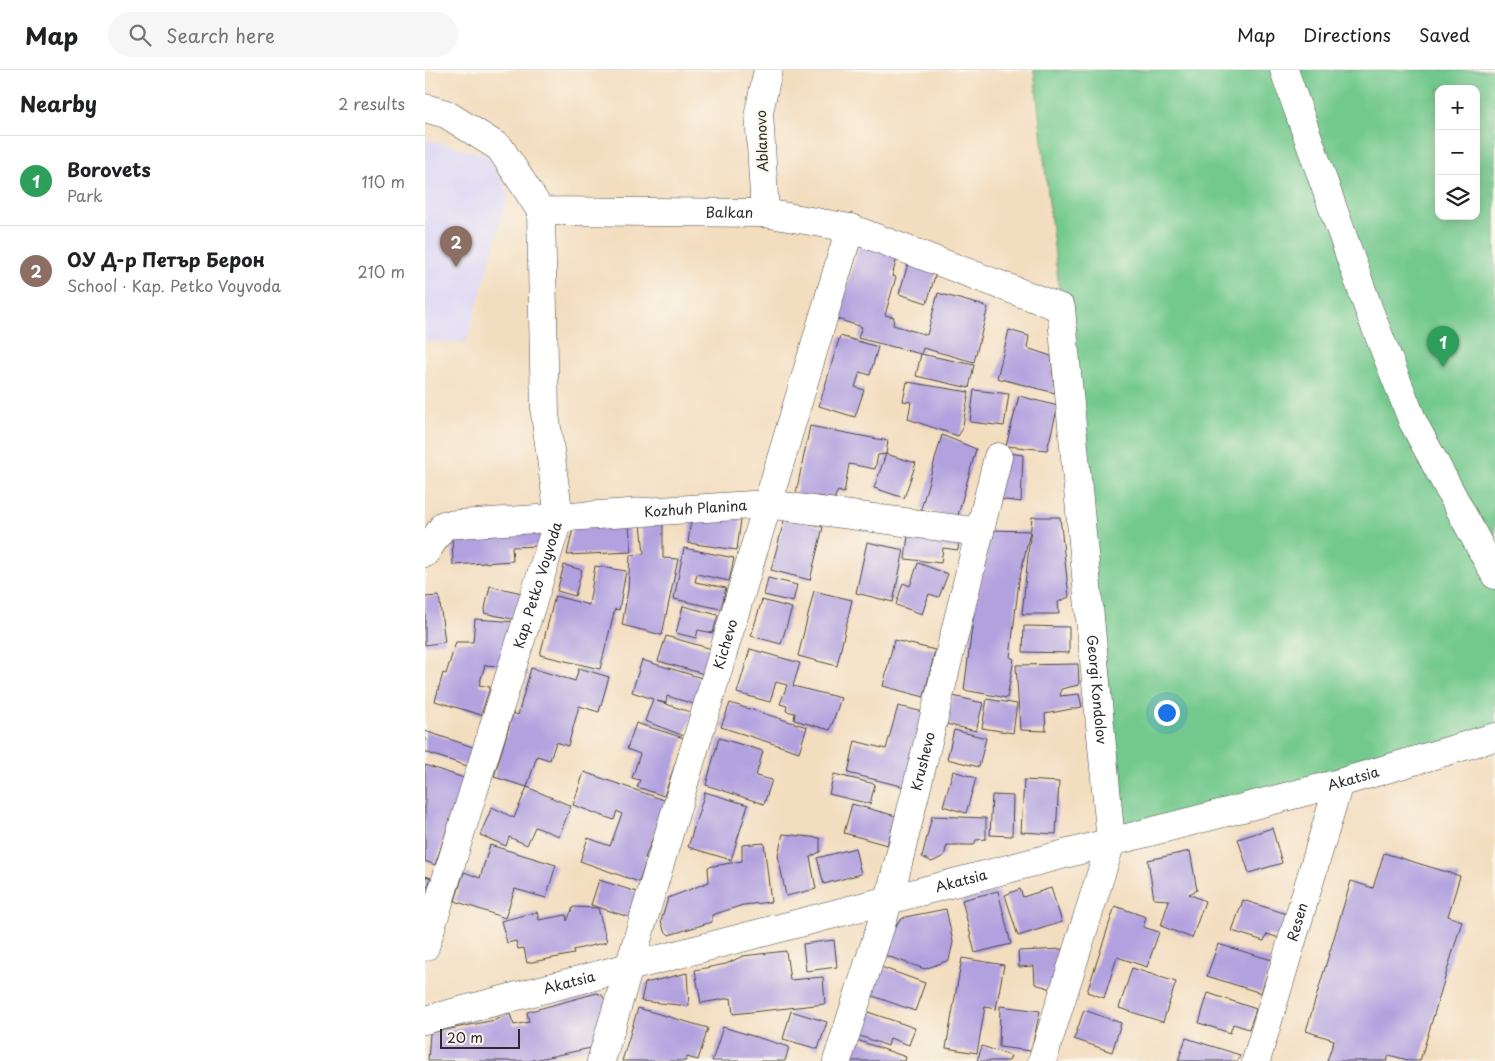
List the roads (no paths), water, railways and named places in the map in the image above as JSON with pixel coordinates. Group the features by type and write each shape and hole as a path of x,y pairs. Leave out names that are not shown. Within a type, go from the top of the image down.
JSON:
{"street":[{"name":"Ablanovo","path":"765,213 759,112 768,70"},
{"path":"1284,70 1370,313 1413,422 1495,575"},
{"path":"425,108 446,114 500,148 541,211"},
{"name":"Balkan","path":"541,211 765,213 850,228 1061,308"},
{"name":"Kap. Petko Voyvoda","path":"425,947 559,517 545,414 541,211"},
{"name":"Kichevo","path":"601,1061 850,228"},
{"name":"Georgi Kondolov","path":"1042,1061 1111,842 1061,308"},
{"name":"Krushevo","path":"837,1061 889,900 998,457"},
{"name":"Kozhuh Planina","path":"425,553 444,525 767,504 980,532"},
{"name":"Akatsia","path":"425,1020 1339,783 1495,737"},
{"name":"Resen","path":"1255,1061 1339,783"}],"place":[{"name":"ОУ Д-р Петър Берон","path":"456,267"},
{"name":"Borovets","path":"1443,367"}]}
